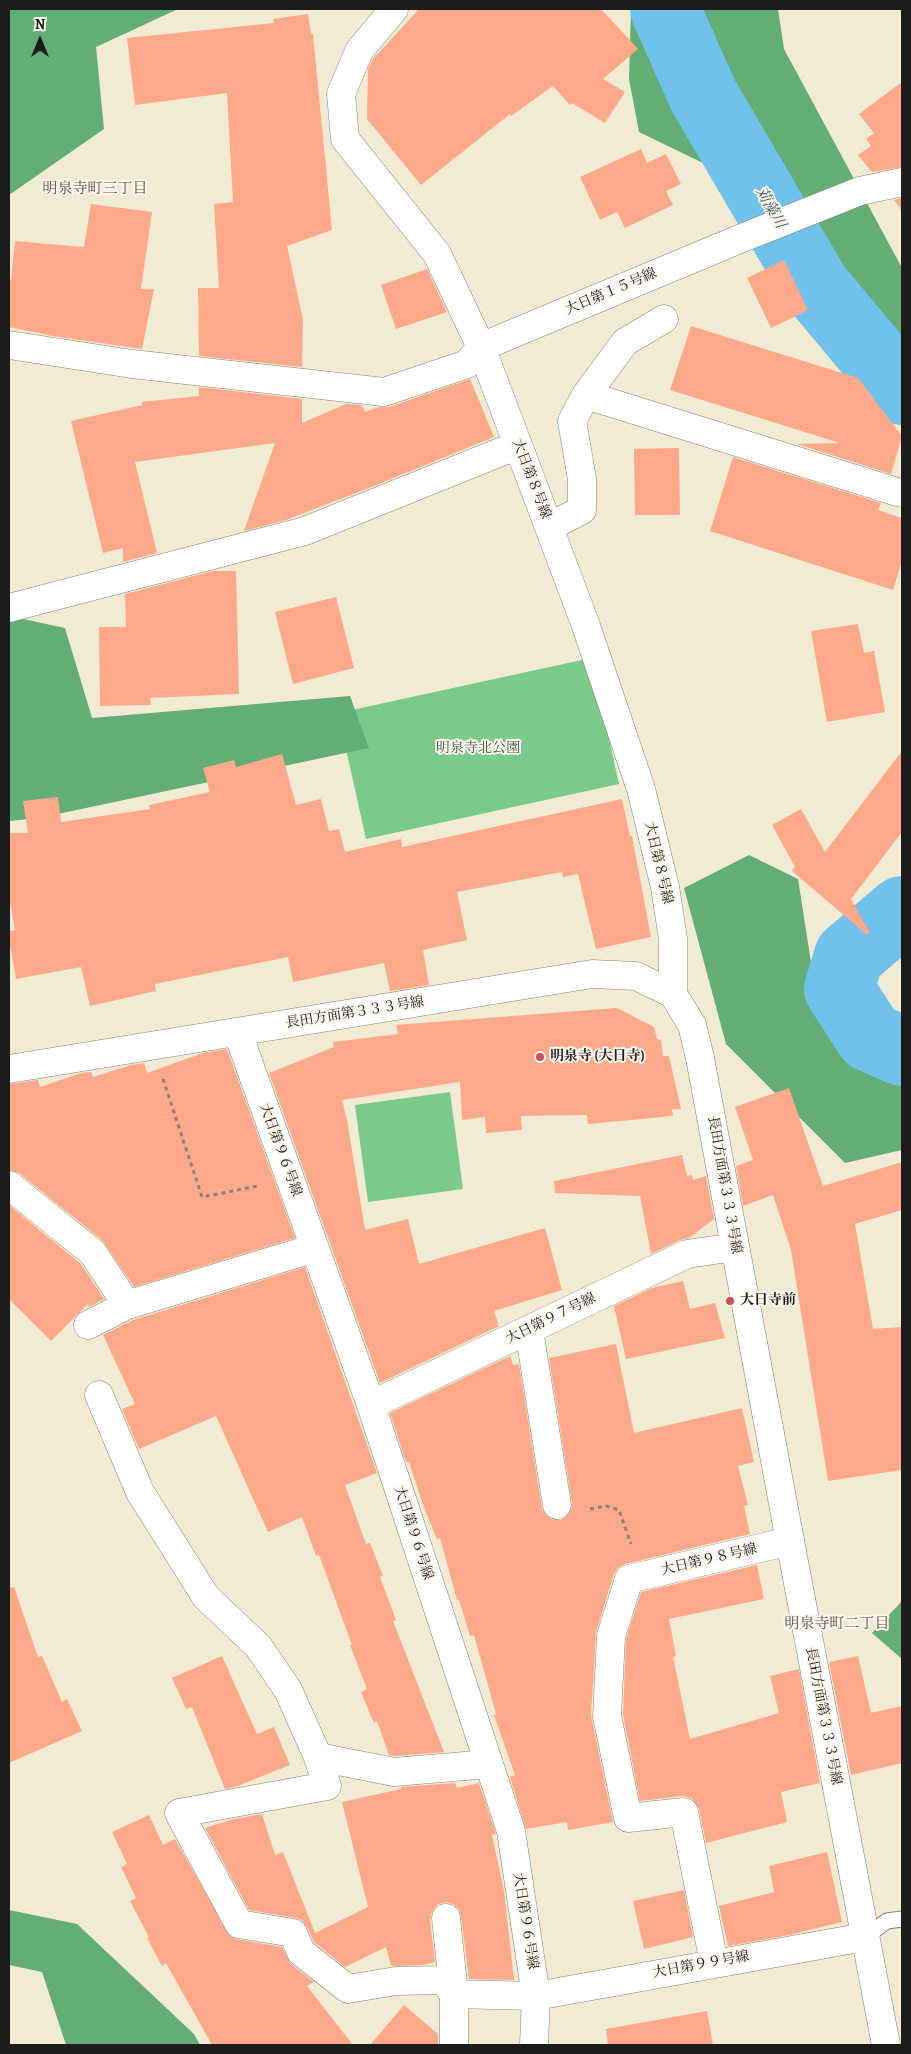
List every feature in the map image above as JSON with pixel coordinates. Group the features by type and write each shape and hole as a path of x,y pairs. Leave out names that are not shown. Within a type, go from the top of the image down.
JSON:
{"street":[{"name":"大日第８号線","path":"394,9 359,50 341,94 346,139 437,254 481,347 586,623 641,788 666,896 673,939 673,994"},
{"name":"大日第１５号線","path":"481,347 860,191 902,182"},
{"path":"549,527 582,510 582,479 572,421 586,395 625,342 664,319"},
{"path":"9,345 132,364 384,392 467,364 481,347"},
{"path":"586,395 897,492"},
{"path":"9,608 304,531 518,445"},
{"name":"長田方面第３３３号線","path":"9,1069 592,974 636,976 673,994 692,1025 694,1033 886,2045"},
{"name":"大日第９６号線","path":"238,1033 372,1405 511,1830 536,1996 534,2045"},
{"path":"9,1185 93,1253 127,1305"},
{"path":"88,1325 127,1305 315,1248"},
{"name":"大日第９７号線","path":"372,1405 687,1254 735,1248"},
{"path":"529,1330 557,1505"},
{"path":"99,1395 140,1492 206,1596 258,1646 288,1690 318,1757 327,1786 179,1813 239,1924 293,1933 301,1952 348,1989 396,1981 443,1980 454,1994"},
{"name":"大日第９８号線","path":"635,1577 790,1541"},
{"path":"635,1577 612,1636 607,1716 628,1818 684,1812 714,1963"},
{"path":"318,1757 394,1772 489,1764"},
{"path":"446,1918 454,1994 454,2045"},
{"name":"大日第９９号線","path":"454,1994 536,1996 865,1937"}],"lane":[{"path":"865,1937 887,1921 902,1918"}],"path":[{"path":"162,1077 202,1197 261,1186"},
{"path":"557,1505 568,1513 606,1506 620,1510 635,1577"}],"green space":[{"path":"9,9 178,9 96,47 104,129 9,195"},
{"path":"631,9 778,9 784,49 902,268 902,387 738,180 639,132 629,79"},
{"path":"9,616 65,628 92,718 350,696 369,748 39,818 9,821"},
{"name":"明泉寺北公園","path":"591,658 619,784 366,839 338,713"},
{"path":"749,855 798,879 815,988 902,1063 902,1150 845,1163 726,1044 684,888"},
{"path":"450,1092 463,1189 368,1202 355,1105"},
{"path":"902,1601 902,1659 872,1633"},
{"path":"9,1910 77,1924 194,2034 200,2045 66,2045 42,1972 9,1965"}],"building":[{"path":"419,9 601,9 638,49 603,79 625,92 605,123 572,103 570,105 553,86 511,116 510,114 421,185 367,119 368,69 373,59"},
{"path":"308,14 311,34 313,34 332,230 287,246 303,320 302,367 199,356 198,288 219,288 214,204 233,202 227,93 135,105 127,38 274,23 273,19"},
{"path":"902,82 902,167 872,172 858,155 871,146 866,139 874,133 859,114"},
{"path":"641,149 647,163 666,154 681,184 666,191 673,205 625,228 617,212 600,220 580,177"},
{"path":"902,198 902,211 894,200"},
{"path":"91,204 152,212 141,289 154,289 142,349 53,336 9,327 9,280 11,280 15,241 84,247"},
{"path":"784,260 808,310 771,328 747,278"},
{"path":"427,269 447,312 396,329 381,285"},
{"path":"691,326 858,378 902,436 891,474 797,444 840,443 670,390"},
{"path":"470,379 494,437 286,520 244,531 275,443 135,462 157,553 123,562 123,548 103,553 71,421 142,405 142,402 199,396 199,387 302,399 302,423 346,404 362,405 365,412 379,407 389,407"},
{"path":"679,448 680,515 635,515 634,449"},
{"path":"733,457 881,503 878,510 902,518 902,561 893,590 710,531"},
{"path":"213,571 236,571 239,694 150,698 151,705 100,706 99,627 126,627 125,594"},
{"path":"336,597 354,668 293,684 275,612"},
{"path":"858,624 864,653 874,651 885,712 827,722 811,631"},
{"path":"902,751 902,832 851,899 870,933 867,935 792,871 795,867 772,825 801,809 825,852"},
{"path":"282,754 296,805 321,799 329,831 339,829 345,852 401,839 402,847 622,799 630,836 632,836 651,937 596,949 578,874 563,877 562,872 457,892 467,940 423,950 429,985 390,991 384,963 293,982 288,957 155,984 156,991 90,1006 81,967 16,979 9,940 9,931 15,930 9,896 9,833 28,833 23,801 58,797 61,822 150,809 149,805 210,792 203,768 234,760 236,767"},
{"path":"617,1008 654,1027 657,1039 661,1040 663,1056 669,1056 681,1109 672,1109 673,1116 588,1124 587,1115 521,1116 522,1130 486,1133 485,1117 462,1120 460,1082 342,1100 365,1230 408,1219 419,1264 545,1228 562,1290 494,1311 499,1326 380,1383 269,1073 334,1047 333,1042 398,1034 396,1025"},
{"path":"227,1049 295,1238 134,1287 103,1241 19,1173 9,1170 9,1084 38,1080 40,1087 81,1073 91,1072 93,1077 131,1065 144,1063 147,1073 203,1053"},
{"path":"789,1088 823,1186 902,1162 902,1210 855,1224 873,1329 902,1327 902,1470 828,1481 791,1250 773,1195 743,1206 736,1166 753,1160 735,1107"},
{"path":"682,1155 687,1176 692,1175 693,1180 706,1176 714,1219 689,1238 680,1240 651,1254 640,1196 555,1193 554,1181"},
{"path":"9,1205 81,1264 104,1299 89,1307 88,1304 51,1341 9,1299"},
{"path":"305,1267 377,1473 345,1485 366,1544 370,1543 383,1576 380,1577 396,1620 393,1621 444,1752 389,1755 377,1721 374,1723 361,1692 367,1689 319,1555 316,1556 302,1517 268,1532 216,1416 139,1449 122,1409 135,1404 103,1335 133,1320"},
{"path":"683,1281 690,1309 715,1303 725,1338 626,1359 614,1306 652,1288"},
{"path":"616,1344 634,1433 742,1408 754,1462 738,1466 748,1505 744,1506 750,1534 625,1564 618,1568 614,1574 596,1632 591,1715 613,1822 568,1830 567,1822 526,1829 510,1777 515,1775 494,1715 496,1714 474,1635 470,1636 459,1600 457,1600 440,1538 437,1539 425,1510 409,1462 406,1462 390,1413 510,1356 513,1365 519,1364 542,1508 551,1519 560,1520 571,1511 572,1503 549,1358"},
{"path":"757,1565 764,1599 669,1619 676,1656 673,1657 690,1739 779,1713 770,1676 799,1669 820,1783 781,1792 787,1822 706,1843 699,1809 692,1798 682,1796 640,1801 623,1715 626,1639 641,1592"},
{"path":"14,1587 38,1657 42,1656 62,1702 67,1699 82,1731 9,1763 9,1588"},
{"path":"222,1656 257,1734 274,1727 290,1765 235,1787 225,1789 192,1707 186,1709 172,1678"},
{"path":"858,1656 871,1713 902,1706 902,1763 851,1775 829,1662"},
{"path":"455,1783 457,1788 479,1783 496,1834 492,1835 504,1891 514,1980 469,1979 459,1909 453,1904 445,1902 437,1905 432,1912 430,1920 435,1962 424,1965 391,1966 386,1947 345,1967 314,1942 302,1920 249,1910 205,1828 234,1819 262,1814 275,1855 283,1852 315,1933 368,1907 342,1802 401,1789 401,1787"},
{"path":"149,1815 163,1845 175,1839 230,1936 236,1939 282,1947 291,1964 314,1982 307,1986 353,2045 212,2045 166,1963 162,1966 130,1901 136,1898 121,1867 127,1864 112,1832"},
{"path":"827,1852 842,1922 789,1935 728,1946 719,1906 774,1892 769,1866"},
{"path":"684,1890 693,1937 644,1949 633,1901"},
{"path":"404,2005 438,2034 438,2045 370,2045"},
{"path":"707,2011 713,2045 608,2045 606,2029"}],"waterway":[{"name":"苅藻川","path":"665,9 703,95 815,286 902,390"},
{"name":"苅藻川","path":"902,911 849,956 839,989 870,1037 902,1051"}],"place":[{"name":"明泉寺 (大日寺)","path":"540,1057"},
{"name":"大日寺前","path":"730,1301"}],"district":[{"name":"明泉寺町三丁目","path":"95,189"},
{"name":"明泉寺町二丁目","path":"837,1624"}]}
